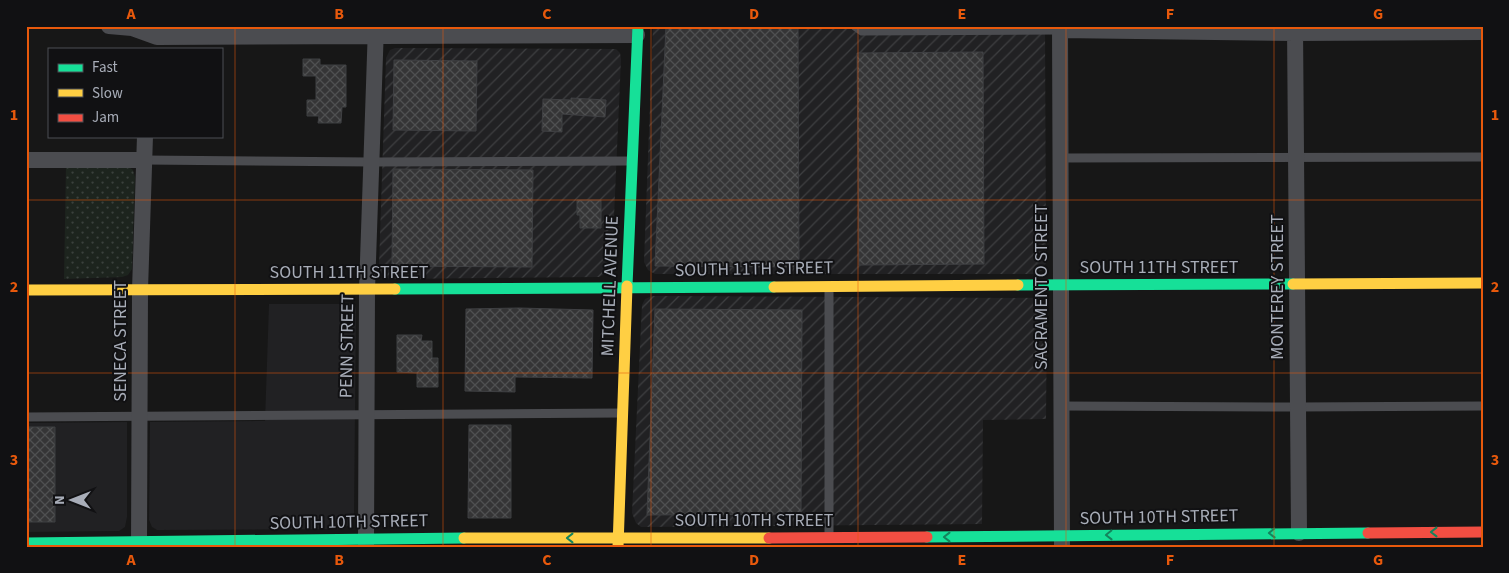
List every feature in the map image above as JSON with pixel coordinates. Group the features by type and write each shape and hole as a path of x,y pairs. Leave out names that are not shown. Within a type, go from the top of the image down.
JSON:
{"main road":[{"name":"MITCHELL AVENUE","path":"619,542 622,412 638,31"},
{"name":"SOUTH 11TH STREET","path":"26,290 367,290 1483,283"},
{"name":"SOUTH 10TH STREET","path":"26,542 139,544 833,540 1299,540 1483,532"}],"street":[{"path":"108,26 132,28 146,41 158,37 376,32 638,31"},
{"path":"1060,28 1414,29 1483,32"},
{"name":"SACRAMENTO STREET","path":"1060,28 1062,541"},
{"name":"MONTEREY STREET","path":"1295,30 1299,540"},
{"name":"PENN STREET","path":"366,543 367,290 376,32"},
{"name":"SENECA STREET","path":"139,544 140,290 145,138"},
{"path":"26,160 144,160"}],"lane":[{"path":"855,26 862,31 1060,28"},
{"path":"1060,158 1483,157"},
{"path":"144,160 371,162 633,161"},
{"path":"829,286 833,540"},
{"path":"1062,406 1483,406"},
{"path":"26,417 622,412"}],"shaded area":[{"path":"653,26 1045,26 1046,263 1042,270 1034,274 655,274 648,270 644,262"},
{"path":"395,48 616,49 620,53 612,262 607,273 599,277 390,279 382,276 379,265 386,58 390,50"},
{"path":"66,166 129,167 133,170 135,177 132,269 128,275 122,277 64,279"},
{"path":"652,296 1041,298 1046,303 1047,310 1046,419 983,420 982,524 641,527 636,523 632,513 642,305 645,299"},
{"path":"269,304 355,305 354,516 350,525 340,529 157,530 152,527 149,520 150,422 265,421"},
{"path":"127,422 127,517 125,527 119,531 26,532 26,423"}],"building":[{"path":"666,26 798,26 799,267 655,266"},
{"path":"983,52 984,264 859,265 857,53"},
{"path":"303,59 320,59 320,65 346,65 346,107 342,107 341,123 318,123 319,116 307,116 307,100 316,100 316,76 303,76"},
{"path":"394,60 477,61 476,131 393,130"},
{"path":"571,98 606,100 605,117 562,114 562,132 542,131 543,99 571,100"},
{"path":"393,169 533,170 532,267 392,266"},
{"path":"577,200 601,200 601,228 580,228 580,215 577,215"},
{"path":"466,309 593,310 592,378 515,377 515,392 465,391"},
{"path":"655,309 802,310 801,514 647,515"},
{"path":"397,335 422,335 421,341 432,341 432,358 438,358 438,387 417,387 417,373 397,372"},
{"path":"469,425 511,425 511,518 468,518"},
{"path":"26,427 55,427 55,522 26,522"}],"traffic: fast":[{"path":"627,286 638,26"},
{"path":"1018,285 1293,284"},
{"path":"395,289 774,287"},
{"path":"927,537 1368,533"},
{"path":"26,543 464,538"}],"traffic: slow":[{"path":"1293,284 1483,283"},
{"path":"774,287 1018,285"},
{"path":"618,547 627,286"},
{"path":"26,290 395,289"},
{"path":"464,538 769,538"}],"traffic: jam":[{"path":"1368,533 1483,532"},
{"path":"769,538 927,537"}]}
